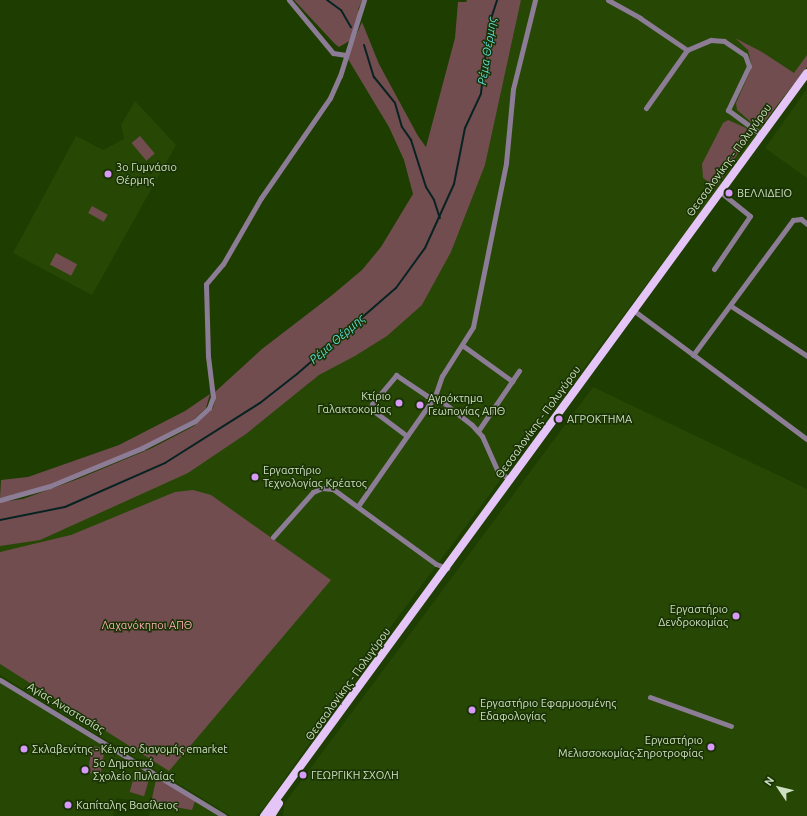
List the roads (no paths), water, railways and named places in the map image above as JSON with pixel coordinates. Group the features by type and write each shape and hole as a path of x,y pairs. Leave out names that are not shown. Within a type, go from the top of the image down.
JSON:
{"main road":[{"name":"Θεσσαλονίκης - Πολυγύρου","path":"264,816 276,802 807,73"},
{"name":"Θεσσαλονίκης - Πολυγύρου","path":"271,816 276,802"},
{"path":"260,816 276,802"},
{"path":"276,802 278,816"}],"street":[{"path":"289,0 334,52 346,55"},
{"path":"0,500 50,486 142,448 195,421 209,408 213,397 208,361 206,284 223,264 261,198 323,109 336,87 364,0"},
{"path":"358,506 435,396 442,376 462,345 475,321 506,163 513,89 535,0"},
{"path":"608,0 640,18 687,50"},
{"path":"646,108 687,50 711,40 724,41 745,55 748,66 728,110 762,135"},
{"path":"714,269 750,216 720,192"},
{"path":"694,355 794,220 801,219 807,224"},
{"path":"731,306 807,356"},
{"path":"633,310 807,438"},
{"path":"462,345 512,381"},
{"path":"478,431 518,371"},
{"path":"407,436 371,409 372,404 396,375 427,396 435,396 478,431 497,470 510,480"},
{"path":"273,537 313,492 322,488 333,489 436,564 447,568"},
{"name":"Αγίας Αναστασίας","path":"0,680 224,816"},
{"path":"650,697 731,726"}],"waterway":[{"path":"327,0 341,10 351,27"},
{"name":"Ρέμα Θέρμης","path":"0,520 65,507 165,463 260,403 297,374 396,288 425,248 454,184 465,128 481,93 489,25 497,0"},
{"path":"364,45 374,77 395,103 402,127 411,140 426,187 434,200 440,218"}],"place":[{"name":"3ο Γυμνάσιο Θέρμης","path":"108,174"},
{"name":"ΒΕΛΛΙΔΕΙΟ","path":"729,193"},
{"name":"Κτίριο Γαλακτοκομίας","path":"399,403"},
{"name":"Αγρόκτημα Γεωπονίας ΑΠΘ","path":"420,405"},
{"name":"ΑΓΡΟΚΤΗΜΑ","path":"559,419"},
{"name":"Εργαστήριο Τεχνολογίας Κρέατος","path":"255,477"},
{"name":"Εργαστήριο Δενδροκομίας","path":"736,616"},
{"name":"Εργαστήριο Εφαρμοσμένης Εδαφολογίας","path":"472,710"},
{"name":"Εργαστήριο Μελισσοκομίας-Σηροτροφίας","path":"711,747"},
{"name":"Σκλαβενίτης - Κέντρο διανομής emarket","path":"24,749"},
{"name":"5ο Δημοτικό Σχολείο Πυλαίας","path":"85,770"},
{"name":"ΓΕΩΡΓΙΚΗ ΣΧΟΛΗ","path":"303,775"},
{"name":"Καπίταλης Βασίλειος","path":"68,805"}],"park label":[{"name":"Λαχανόκηποι ΑΠΘ","path":"147,625"}]}
